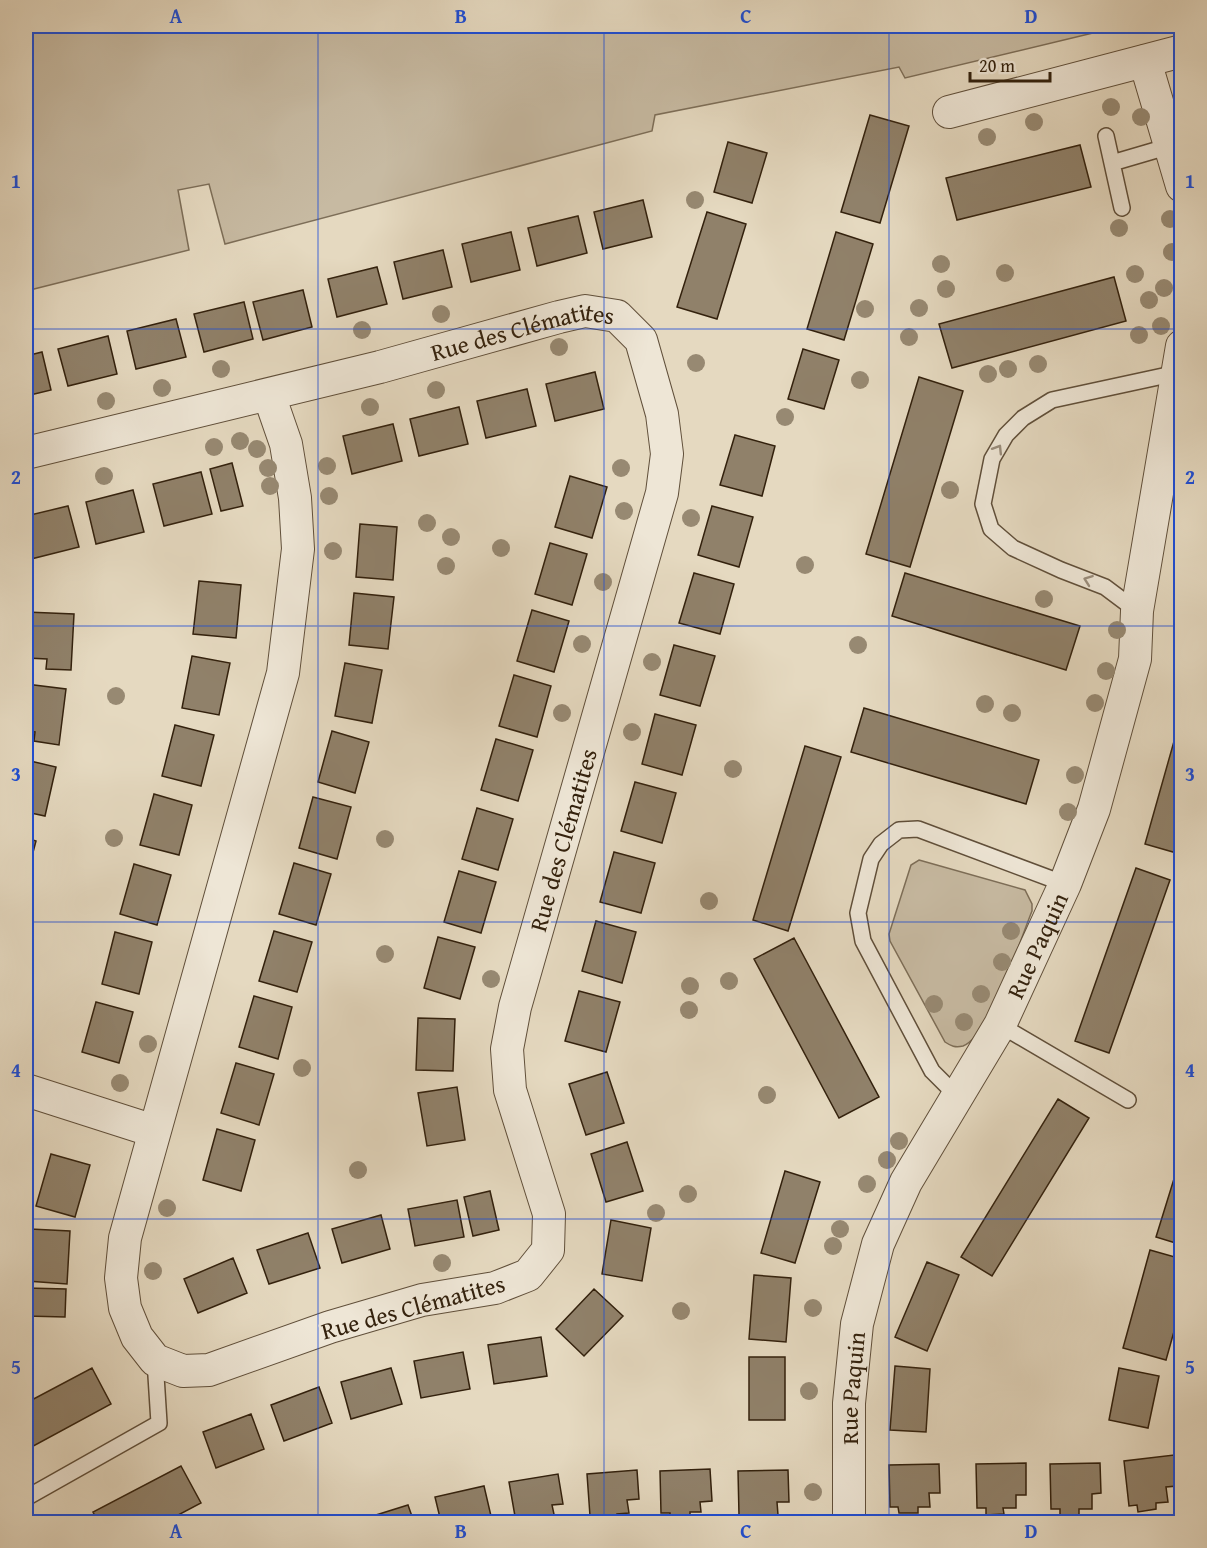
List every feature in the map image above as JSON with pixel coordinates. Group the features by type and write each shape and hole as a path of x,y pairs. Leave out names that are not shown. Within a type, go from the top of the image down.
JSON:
{"street":[{"path":"949,112 1182,51"},
{"path":"1145,61 1182,186"},
{"name":"Rue des Clématites","path":"26,453 380,367 558,316 585,311 617,316 641,340 662,414 667,454 662,493 515,1007 507,1049 510,1090 549,1214 548,1250 528,1275 495,1288 422,1300 330,1327 209,1370 183,1371 155,1360"},
{"name":"Rue Paquin","path":"849,1522 849,1403 857,1324 878,1244 906,1182 1000,1025 1065,884 1094,808 1135,659 1137,611 1179,360"},
{"path":"155,1360 137,1337 125,1308 121,1278 125,1238 283,673 298,549 295,498 286,444 269,395"},
{"path":"26,1090 154,1131"}],"lane":[{"path":"1106,136 1122,208"},
{"path":"1112,163 1170,146"},
{"path":"1137,611 1105,586 1061,570 1013,548 991,529 982,504 992,459 1006,435 1023,418 1052,400 1179,360"},
{"path":"957,1096 932,1071 862,940 858,913 871,859 881,844 899,830 918,829 1065,884"},
{"path":"1000,1025 1128,1100"},
{"path":"26,1498 159,1423 155,1360"}],"shaded area":[{"path":"26,26 1122,26 905,78 899,67 655,115 652,131 225,244 209,184 178,190 189,250 26,291"},
{"path":"919,860 1025,890 1032,904 1032,911 994,1007 973,1039 963,1046 953,1046 945,1042 890,941 889,934 911,865"}],"building":[{"path":"870,115 909,126 880,223 841,212"},
{"path":"728,142 767,153 752,203 714,192"},
{"path":"1080,145 1091,187 957,220 946,178"},
{"path":"643,200 652,237 603,249 594,212"},
{"path":"707,212 746,224 717,319 677,307"},
{"path":"578,216 587,253 537,266 528,228"},
{"path":"511,232 520,270 471,282 462,244"},
{"path":"836,232 873,244 844,340 807,329"},
{"path":"443,250 452,287 403,299 394,262"},
{"path":"377,267 387,304 337,317 328,279"},
{"path":"1114,277 1126,321 952,368 939,324"},
{"path":"303,290 312,327 263,340 253,302"},
{"path":"244,302 253,339 204,352 194,314"},
{"path":"176,319 186,357 136,369 127,331"},
{"path":"108,336 117,374 68,386 58,349"},
{"path":"803,349 839,360 824,409 788,399"},
{"path":"42,352 51,390 26,396 26,356"},
{"path":"595,372 604,409 555,421 546,384"},
{"path":"919,377 963,391 910,567 866,554"},
{"path":"527,389 536,426 486,438 477,401"},
{"path":"459,407 468,444 419,456 410,419"},
{"path":"393,424 402,461 352,474 343,436"},
{"path":"735,435 775,446 762,496 720,485"},
{"path":"232,463 243,506 221,511 210,469"},
{"path":"201,472 212,514 164,526 153,484"},
{"path":"570,476 607,487 592,538 555,527"},
{"path":"133,490 144,532 96,544 86,502"},
{"path":"68,506 79,547 31,559 26,538 26,516"},
{"path":"712,506 753,517 739,567 698,555"},
{"path":"360,524 397,527 393,580 356,577"},
{"path":"550,543 587,554 572,605 535,594"},
{"path":"694,573 734,584 720,634 679,623"},
{"path":"905,573 1080,626 1066,670 892,616"},
{"path":"199,581 241,585 236,638 193,634"},
{"path":"354,593 394,597 388,649 349,645"},
{"path":"532,610 569,621 554,672 517,661"},
{"path":"26,612 74,614 71,670 46,669 47,659 27,658"},
{"path":"674,645 715,656 700,706 660,695"},
{"path":"192,656 230,663 219,715 182,708"},
{"path":"345,663 382,670 372,723 335,716"},
{"path":"514,675 551,686 537,737 499,726"},
{"path":"26,684 66,689 59,745 34,741 35,732 26,731"},
{"path":"864,708 1039,760 1026,804 851,752"},
{"path":"1182,713 1182,849 1180,854 1145,844"},
{"path":"655,714 696,725 682,775 642,764"},
{"path":"175,725 214,735 201,786 162,776"},
{"path":"332,731 369,742 355,793 318,782"},
{"path":"496,739 533,750 518,801 481,790"},
{"path":"805,746 841,757 788,931 753,920"},
{"path":"26,760 56,767 45,816 26,812"},
{"path":"635,782 676,793 662,843 621,831"},
{"path":"154,794 192,805 179,855 140,845"},
{"path":"313,797 351,807 337,859 299,848"},
{"path":"477,808 513,819 498,870 462,859"},
{"path":"26,838 36,841 26,879"},
{"path":"614,852 655,863 641,913 600,902"},
{"path":"294,863 331,874 316,925 279,914"},
{"path":"134,864 171,875 157,925 120,914"},
{"path":"1136,868 1170,880 1109,1053 1075,1041"},
{"path":"459,871 496,882 481,933 444,922"},
{"path":"596,921 636,932 622,983 582,971"},
{"path":"274,931 312,942 297,992 259,981"},
{"path":"115,932 152,942 139,994 102,984"},
{"path":"438,937 475,947 460,999 424,988"},
{"path":"794,938 879,1097 839,1118 754,959"},
{"path":"579,991 620,1002 606,1052 565,1041"},
{"path":"254,996 292,1007 278,1059 239,1047"},
{"path":"96,1002 133,1012 119,1063 82,1052"},
{"path":"418,1018 455,1019 453,1071 416,1070"},
{"path":"236,1063 274,1074 259,1125 221,1113"},
{"path":"607,1072 624,1123 586,1135 569,1084"},
{"path":"457,1087 465,1140 427,1146 418,1093"},
{"path":"1058,1099 1089,1118 992,1276 961,1257"},
{"path":"217,1129 255,1140 241,1191 203,1180"},
{"path":"627,1142 643,1191 606,1202 591,1154"},
{"path":"1182,1153 1182,1245 1156,1237"},
{"path":"51,1154 90,1165 75,1217 36,1206"},
{"path":"785,1171 820,1182 795,1263 761,1253"},
{"path":"490,1191 499,1230 473,1236 464,1197"},
{"path":"457,1200 464,1237 415,1246 408,1209"},
{"path":"381,1215 390,1249 342,1263 332,1229"},
{"path":"611,1220 651,1228 642,1281 602,1274"},
{"path":"30,1229 70,1231 67,1284 27,1281"},
{"path":"308,1233 320,1268 269,1284 257,1250"},
{"path":"1150,1250 1182,1259 1182,1303 1166,1360 1123,1348"},
{"path":"233,1258 247,1293 198,1313 184,1279"},
{"path":"927,1262 959,1275 927,1351 895,1337"},
{"path":"754,1275 791,1278 786,1342 749,1339"},
{"path":"26,1288 66,1289 65,1317 26,1316"},
{"path":"594,1289 623,1316 584,1356 556,1329"},
{"path":"541,1337 547,1376 494,1384 488,1345"},
{"path":"463,1352 470,1389 421,1398 414,1361"},
{"path":"749,1357 785,1357 785,1420 749,1420"},
{"path":"895,1366 930,1369 926,1432 890,1430"},
{"path":"92,1368 111,1404 26,1450 26,1403"},
{"path":"391,1368 402,1404 351,1419 341,1382"},
{"path":"1119,1368 1159,1376 1148,1428 1109,1420"},
{"path":"319,1387 332,1423 284,1441 271,1405"},
{"path":"251,1414 264,1449 216,1468 203,1432"},
{"path":"1174,1455 1177,1486 1166,1487 1168,1502 1156,1503 1156,1509 1138,1512 1137,1505 1129,1506 1124,1461"},
{"path":"1026,1463 1026,1495 1016,1495 1016,1508 1003,1508 1004,1514 986,1515 986,1508 977,1508 976,1464"},
{"path":"1100,1463 1101,1493 1092,1494 1092,1509 1079,1509 1079,1515 1060,1516 1060,1509 1051,1509 1050,1464"},
{"path":"939,1464 940,1493 929,1493 930,1507 918,1507 918,1513 899,1513 898,1507 890,1507 889,1465"},
{"path":"181,1466 201,1503 165,1522 98,1522 93,1512"},
{"path":"710,1469 712,1501 700,1502 701,1512 690,1512 690,1519 670,1520 670,1513 661,1513 660,1471"},
{"path":"637,1470 639,1499 627,1500 629,1513 617,1514 618,1521 598,1522 598,1515 590,1516 587,1474"},
{"path":"788,1470 789,1502 777,1502 778,1515 767,1515 767,1521 747,1521 747,1515 739,1515 738,1471"},
{"path":"558,1474 563,1504 552,1505 555,1519 543,1522 516,1522 509,1482"},
{"path":"484,1486 491,1516 479,1519 480,1522 441,1522 435,1497"},
{"path":"408,1505 414,1522 361,1522 360,1520"}]}
